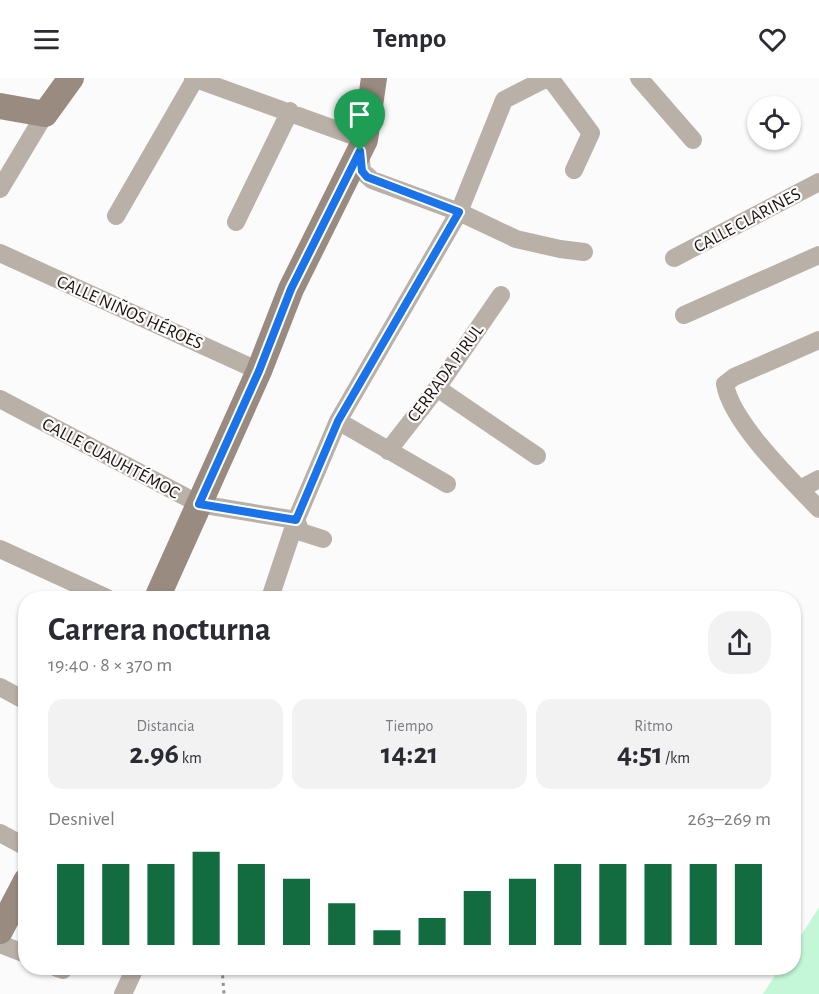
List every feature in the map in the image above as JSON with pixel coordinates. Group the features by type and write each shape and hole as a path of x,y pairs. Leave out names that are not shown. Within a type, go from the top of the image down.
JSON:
{"street":[{"path":"0,189 45,114 71,78"},
{"path":"116,216 194,78 243,85 290,111 362,145"},
{"path":"374,78 362,145 362,171 367,177 459,212 516,239 585,252"},
{"path":"272,591 296,520 338,421 459,212 504,100 548,78 591,132 574,170"},
{"path":"639,78 693,140"},
{"path":"0,106 45,114"},
{"path":"236,222 290,111"},
{"path":"160,591 259,371 291,289 362,145"},
{"name":"CALLE CLARINES","path":"674,258 819,182"},
{"name":"CALLE NIÑOS HÉROES","path":"0,253 259,371"},
{"path":"684,315 819,255"},
{"name":"CERRADA PIRUL","path":"388,451 437,388 501,295"},
{"path":"819,340 734,377 725,384 727,397 767,453 819,509"},
{"path":"437,388 537,456"},
{"name":"CALLE CUAUHTÉMOC","path":"0,399 199,504 296,520"},
{"path":"338,421 447,484"},
{"path":"800,489 819,479"},
{"path":"296,520 301,532 323,539"},
{"path":"0,549 92,591"},
{"path":"0,687 18,697"},
{"path":"0,833 18,843"},
{"path":"0,931 18,896"},
{"path":"0,944 18,951"},
{"path":"123,994 132,975"}],"path":[{"path":"223,975 224,994"}],"green space":[{"path":"819,907 819,994 763,994 775,975 801,975 801,936"}],"route":[{"path":"360,151 362,171 367,177 459,212 338,421 296,520 199,504 259,371 291,289 360,151"}]}
